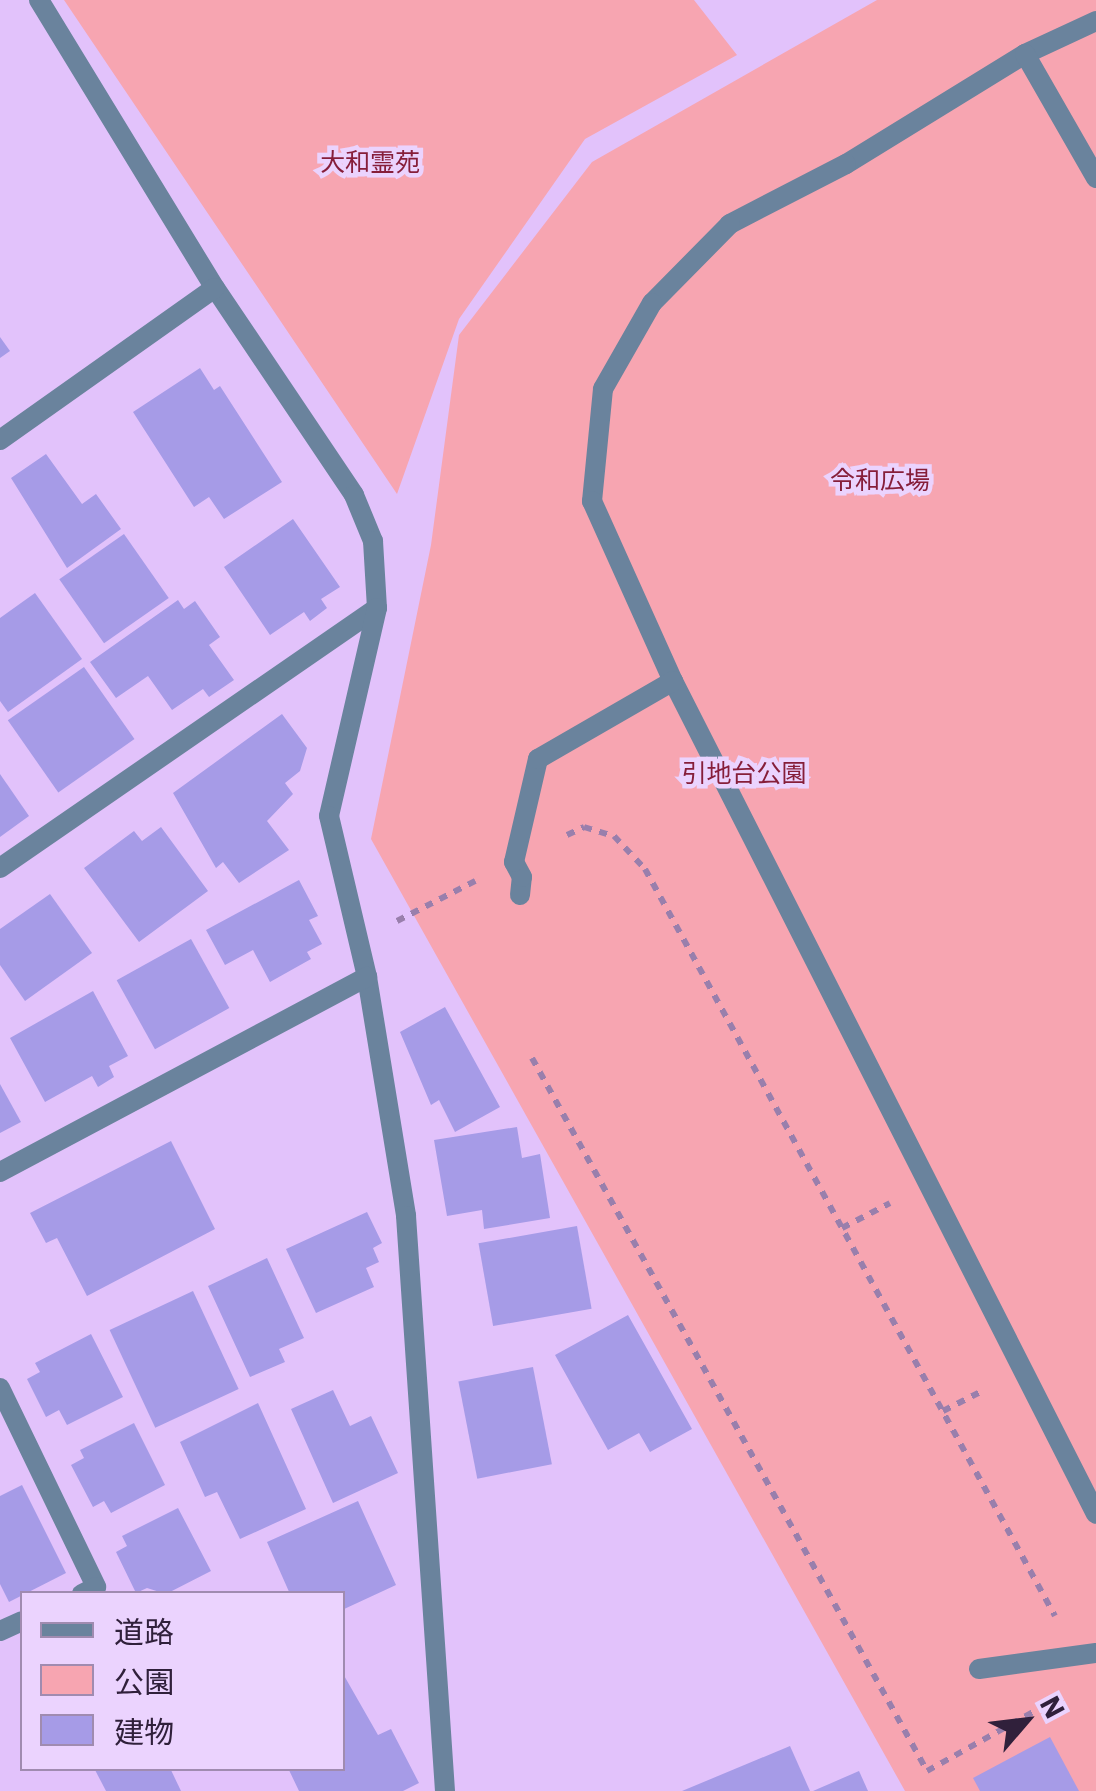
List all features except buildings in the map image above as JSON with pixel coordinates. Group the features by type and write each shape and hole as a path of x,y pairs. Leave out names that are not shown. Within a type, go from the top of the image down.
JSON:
{"street":[{"path":"39,0 215,288 354,495 373,541 377,608 329,816 367,977 406,1216 446,1791"},
{"path":"1096,21 1024,54 846,164 730,224 652,302 603,389 592,501 673,681 1096,1514"},
{"path":"1024,54 1096,178"},
{"path":"0,440 215,288"},
{"path":"0,868 377,608"},
{"path":"520,894 522,877 514,862 538,759 673,681"},
{"path":"0,1172 367,977"},
{"path":"0,1388 96,1587 88,1591"},
{"path":"979,1669 1086,1654"}],"path":[{"path":"356,941 584,827 614,836 645,869 1086,1654 1091,1680 926,1770 532,1058"}],"green space":[{"name":"大和霊苑","path":"64,0 694,0 737,55 585,139 459,319 397,494"},
{"name":"引地台公園","path":"877,0 1096,0 1096,1791 905,1791 371,839 431,545 459,335 592,162"}],"park label":[{"name":"令和広場","path":"880,480"}]}
